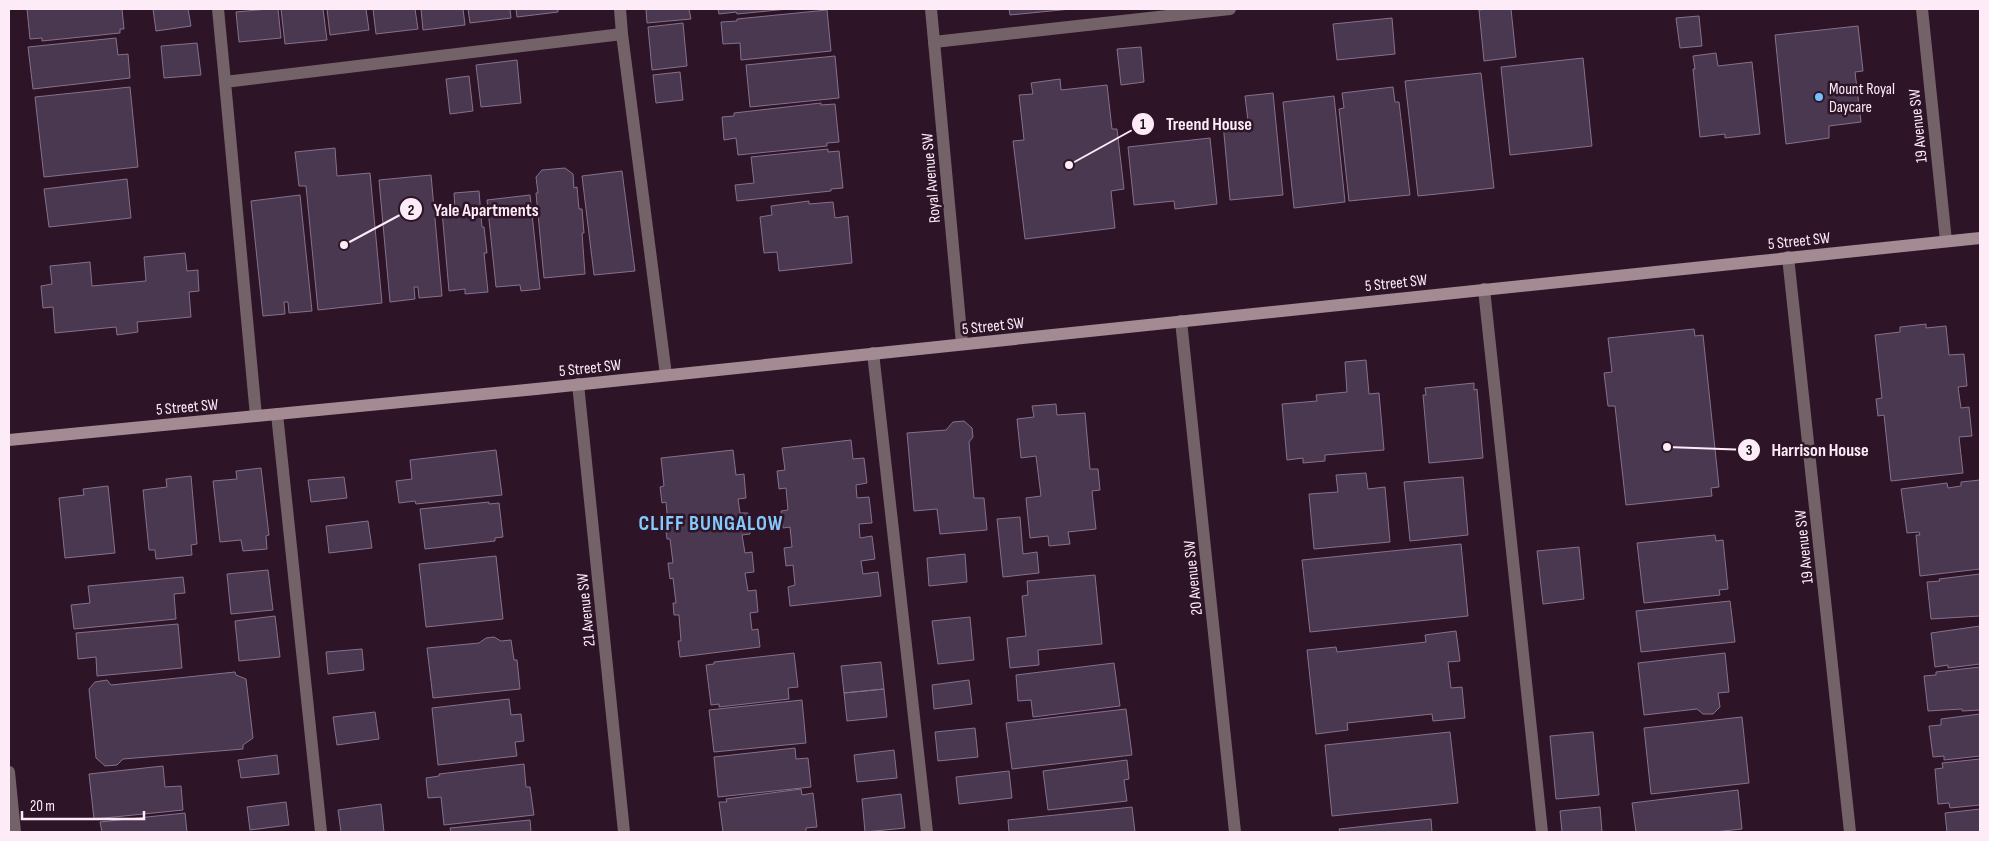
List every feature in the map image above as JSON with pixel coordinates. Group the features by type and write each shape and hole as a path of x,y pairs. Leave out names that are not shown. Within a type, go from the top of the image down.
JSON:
{"street":[{"path":"218,9 256,416"},
{"path":"620,9 666,375"},
{"name":"Royal Avenue SW","path":"931,9 962,344"},
{"path":"934,42 1230,9"},
{"name":"19 Avenue SW","path":"1922,9 1946,241"},
{"path":"225,82 622,34"},
{"name":"5 Street SW","path":"9,440 666,375 1980,238"},
{"name":"19 Avenue SW","path":"1788,258 1850,832"},
{"path":"1484,289 1542,832"},
{"name":"20 Avenue SW","path":"1181,321 1235,832"},
{"path":"873,353 927,832"},
{"name":"21 Avenue SW","path":"578,384 624,832"},
{"path":"277,414 321,832"},
{"path":"9,772 15,832"}],"building":[{"path":"27,9 122,9 124,29 120,29 120,33 42,41 42,38 30,39"},
{"path":"153,9 188,9 191,26 156,31"},
{"path":"278,9 281,38 239,42 236,12"},
{"path":"281,9 323,9 327,40 285,44"},
{"path":"327,9 366,9 369,30 330,35"},
{"path":"373,9 415,9 418,29 376,34"},
{"path":"421,9 463,9 465,25 423,30"},
{"path":"468,9 510,9 511,18 470,23"},
{"path":"516,9 558,9 558,12 517,17"},
{"path":"646,9 689,9 691,19 647,23"},
{"path":"718,9 788,9 719,14"},
{"path":"1009,9 1071,9 1010,15"},
{"path":"1511,9 1516,57 1484,61 1479,10"},
{"path":"827,10 831,51 741,60 740,43 723,44 721,22"},
{"path":"1699,16 1702,46 1680,48 1676,18"},
{"path":"1392,18 1395,54 1337,60 1333,24"},
{"path":"683,23 687,66 652,70 648,27"},
{"name":"Mount Royal Daycare","path":"1858,26 1863,71 1855,72 1861,122 1829,126 1829,138 1786,144 1775,35"},
{"path":"116,38 118,55 128,54 130,78 33,89 28,47"},
{"path":"197,43 201,75 164,78 161,46"},
{"path":"1141,47 1144,82 1121,85 1117,49"},
{"path":"1716,53 1718,66 1752,62 1760,134 1725,138 1725,134 1700,137 1693,56"},
{"path":"835,56 839,98 750,107 746,65"},
{"path":"1583,58 1592,146 1510,155 1501,67"},
{"path":"517,60 521,103 481,107 476,65"},
{"path":"680,72 683,100 656,103 653,75"},
{"path":"1481,73 1494,188 1418,196 1405,81"},
{"path":"469,76 473,111 450,114 446,79"},
{"path":"1060,79 1061,90 1107,85 1112,129 1117,129 1124,189 1111,191 1115,228 1025,239 1013,141 1024,140 1019,95 1033,94 1031,83"},
{"path":"130,87 138,167 44,177 35,97"},
{"path":"1393,87 1395,102 1399,102 1410,195 1349,201 1339,109 1344,108 1342,93"},
{"path":"1273,93 1283,195 1230,200 1223,123 1248,121 1245,96"},
{"path":"1334,96 1345,202 1294,208 1283,102"},
{"path":"821,103 821,105 835,104 839,142 827,143 827,146 738,155 736,138 724,140 722,117 734,116 734,113"},
{"path":"1210,138 1217,204 1175,209 1174,201 1134,205 1128,147"},
{"path":"335,148 337,176 370,173 382,303 318,310 306,186 299,186 295,152"},
{"path":"828,149 828,152 839,151 843,188 831,189 831,191 737,201 735,185 754,183 751,157"},
{"path":"565,168 573,174 574,188 577,187 579,209 582,209 585,274 544,278 536,177 542,170"},
{"path":"622,171 635,271 594,275 582,176"},
{"path":"431,175 442,296 419,298 418,287 414,287 415,299 390,302 379,180"},
{"path":"127,179 131,218 49,227 44,189"},
{"path":"479,191 482,227 484,227 487,253 484,253 488,292 465,294 465,289 449,291 442,211 455,210 454,193"},
{"path":"300,195 312,311 289,313 288,302 284,302 285,314 263,316 251,201"},
{"path":"530,195 540,289 521,291 520,285 496,287 487,200"},
{"path":"809,201 809,204 833,202 835,218 848,216 852,263 779,271 777,252 764,253 760,217 772,215 771,206"},
{"path":"185,253 187,271 198,270 199,291 189,292 191,317 137,322 138,332 117,335 116,327 55,333 53,307 43,308 41,286 52,284 50,266 90,262 92,286 146,281 144,257"},
{"path":"1926,324 1926,328 1946,326 1949,355 1964,354 1967,386 1958,387 1961,408 1969,407 1972,436 1959,437 1963,473 1891,481 1884,415 1878,416 1876,399 1882,398 1875,335 1900,332 1900,327"},
{"path":"1694,329 1695,336 1703,335 1719,487 1711,488 1712,496 1626,505 1615,406 1608,406 1604,373 1612,372 1608,338"},
{"path":"1366,360 1369,394 1379,393 1384,450 1325,455 1325,461 1303,463 1303,458 1287,460 1282,404 1317,401 1316,395 1347,392 1345,362"},
{"path":"1474,383 1474,390 1477,389 1483,458 1429,463 1423,395 1426,395 1425,388"},
{"path":"1056,404 1057,415 1085,413 1090,469 1098,469 1100,490 1092,491 1096,529 1068,532 1070,544 1049,546 1048,536 1030,538 1026,498 1041,496 1036,456 1021,458 1017,419 1034,417 1032,406"},
{"path":"964,421 972,428 973,437 969,442 974,498 984,498 987,530 940,534 937,509 914,511 907,433 946,430 953,422"},
{"path":"851,440 853,459 864,458 867,483 856,485 857,498 869,497 872,523 859,524 860,538 872,536 875,559 861,561 863,574 878,572 881,596 790,606 788,587 795,585 793,565 786,566 784,548 792,547 790,527 783,528 781,511 788,510 786,488 779,489 777,471 785,470 782,448"},
{"path":"496,450 502,495 416,504 415,501 399,503 396,481 412,479 410,460"},
{"path":"733,450 736,475 744,474 746,498 738,499 740,513 748,513 750,534 742,535 745,553 752,552 754,572 745,573 748,591 756,590 758,612 750,613 752,630 758,629 760,647 680,657 678,641 681,641 679,615 674,615 673,603 676,603 673,578 670,579 668,563 673,563 670,539 667,539 665,524 668,524 666,502 662,503 660,487 664,486 661,458"},
{"path":"261,468 269,535 266,536 267,549 243,551 241,540 220,542 213,481 237,479 236,471"},
{"path":"1366,473 1368,489 1385,487 1390,542 1314,549 1309,494 1338,492 1336,475"},
{"path":"191,476 197,544 191,545 192,555 156,559 155,550 149,550 143,490 167,487 166,479"},
{"path":"344,477 347,498 311,502 308,480"},
{"path":"1463,477 1468,535 1410,541 1404,482"},
{"path":"1980,480 1980,569 1920,576 1916,535 1920,535 1919,532 1907,533 1901,489 1947,483 1948,488 1961,486 1961,482"},
{"path":"108,486 115,553 65,558 59,498 84,495 83,489"},
{"path":"489,502 489,504 499,503 503,537 495,538 495,541 425,549 420,509"},
{"path":"1020,517 1023,554 1037,552 1039,573 1003,577 997,519"},
{"path":"368,521 372,548 329,553 326,526"},
{"path":"1715,535 1716,541 1723,540 1728,589 1719,590 1720,595 1644,603 1637,543"},
{"path":"1461,544 1468,616 1310,632 1302,560"},
{"path":"1579,547 1584,599 1543,604 1537,551"},
{"path":"965,554 967,582 929,586 927,558"},
{"path":"496,556 503,619 426,627 419,564"},
{"path":"268,570 273,610 231,614 227,574"},
{"path":"1980,574 1980,616 1931,619 1927,582"},
{"path":"1095,575 1102,644 1038,650 1039,665 1010,668 1007,638 1026,636 1022,596 1028,595 1027,581"},
{"path":"183,577 185,593 174,594 176,619 74,629 71,605 90,603 88,586"},
{"path":"1730,601 1735,642 1641,652 1636,611"},
{"path":"275,616 280,657 239,661 235,621"},
{"path":"970,617 974,660 938,664 932,621"},
{"path":"178,624 182,668 97,676 96,657 78,659 76,633"},
{"path":"1980,626 1980,664 1948,668 1948,665 1935,667 1931,633"},
{"path":"1456,631 1460,661 1448,662 1451,688 1462,687 1465,718 1433,721 1432,714 1347,723 1348,730 1316,734 1307,650 1336,647 1337,652 1426,642 1425,635"},
{"path":"494,637 501,641 511,640 514,660 517,660 520,689 433,698 427,648 479,643 486,638"},
{"path":"362,649 364,670 328,674 326,652"},
{"path":"794,653 798,687 788,688 789,699 719,707 719,704 711,705 706,665 714,664 714,662"},
{"path":"1725,653 1729,692 1718,693 1720,707 1713,714 1703,714 1697,709 1644,715 1638,663"},
{"path":"881,662 884,689 844,693 841,666"},
{"path":"1114,663 1120,706 1033,717 1031,700 1018,701 1016,675"},
{"path":"1980,667 1980,710 1928,711 1924,676 1936,675 1936,672"},
{"path":"235,672 236,675 246,679 253,738 243,745 243,749 123,759 117,765 105,766 96,758 89,689 95,682 107,680 111,685"},
{"path":"969,680 972,704 934,709 932,685"},
{"path":"884,689 887,717 847,721 844,693"},
{"path":"509,699 511,715 521,714 524,741 515,742 517,756 438,765 432,708"},
{"path":"802,700 806,743 714,752 709,710"},
{"path":"1126,709 1132,755 1012,769 1006,723"},
{"path":"375,712 379,739 337,745 333,717"},
{"path":"1980,714 1980,756 1944,760 1944,756 1933,757 1929,726 1941,725 1941,719"},
{"path":"1742,717 1749,783 1651,794 1644,728"},
{"path":"975,728 978,757 938,761 935,732"},
{"path":"1450,732 1458,803 1332,816 1325,745"},
{"path":"1593,732 1599,795 1556,799 1550,736"},
{"path":"795,748 796,759 808,758 811,787 718,797 714,757"},
{"path":"894,750 897,778 857,782 854,755"},
{"path":"277,755 279,774 241,778 238,760"},
{"path":"1980,759 1980,805 1950,808 1949,803 1938,804 1935,769 1943,768 1942,763"},
{"path":"1127,760 1129,779 1124,780 1127,801 1048,810 1043,771"},
{"path":"524,764 526,787 530,787 534,815 444,825 441,797 428,798 426,778 439,776 439,774"},
{"path":"163,766 165,787 181,786 183,810 94,819 89,774"},
{"path":"1009,771 1012,798 959,804 956,777"},
{"path":"801,789 802,795 813,793 817,827 806,828 806,832 723,832 719,802 727,802 726,799"},
{"path":"1738,790 1742,829 1714,832 1636,832 1632,803"},
{"path":"901,794 905,828 865,832 862,799"},
{"path":"286,802 289,825 250,830 247,807"},
{"path":"381,804 384,832 341,832 338,810"},
{"path":"1132,807 1135,832 1009,832 1008,820"},
{"path":"1600,807 1602,832 1562,832 1560,811"},
{"path":"1980,809 1980,832 1947,832 1945,813"},
{"path":"185,813 187,832 102,832 100,822"},
{"path":"1431,819 1432,832 1340,832 1339,829"},
{"path":"530,820 531,832 451,832 450,828"}],"place":[{"name":"Mount Royal Daycare","path":"1819,97"},
{"name":"Treend House","path":"1069,165"},
{"name":"Yale Apartments","path":"344,245"},
{"name":"Harrison House","path":"1667,447"}],"district":[{"name":"CLIFF BUNGALOW","path":"711,523"}]}
